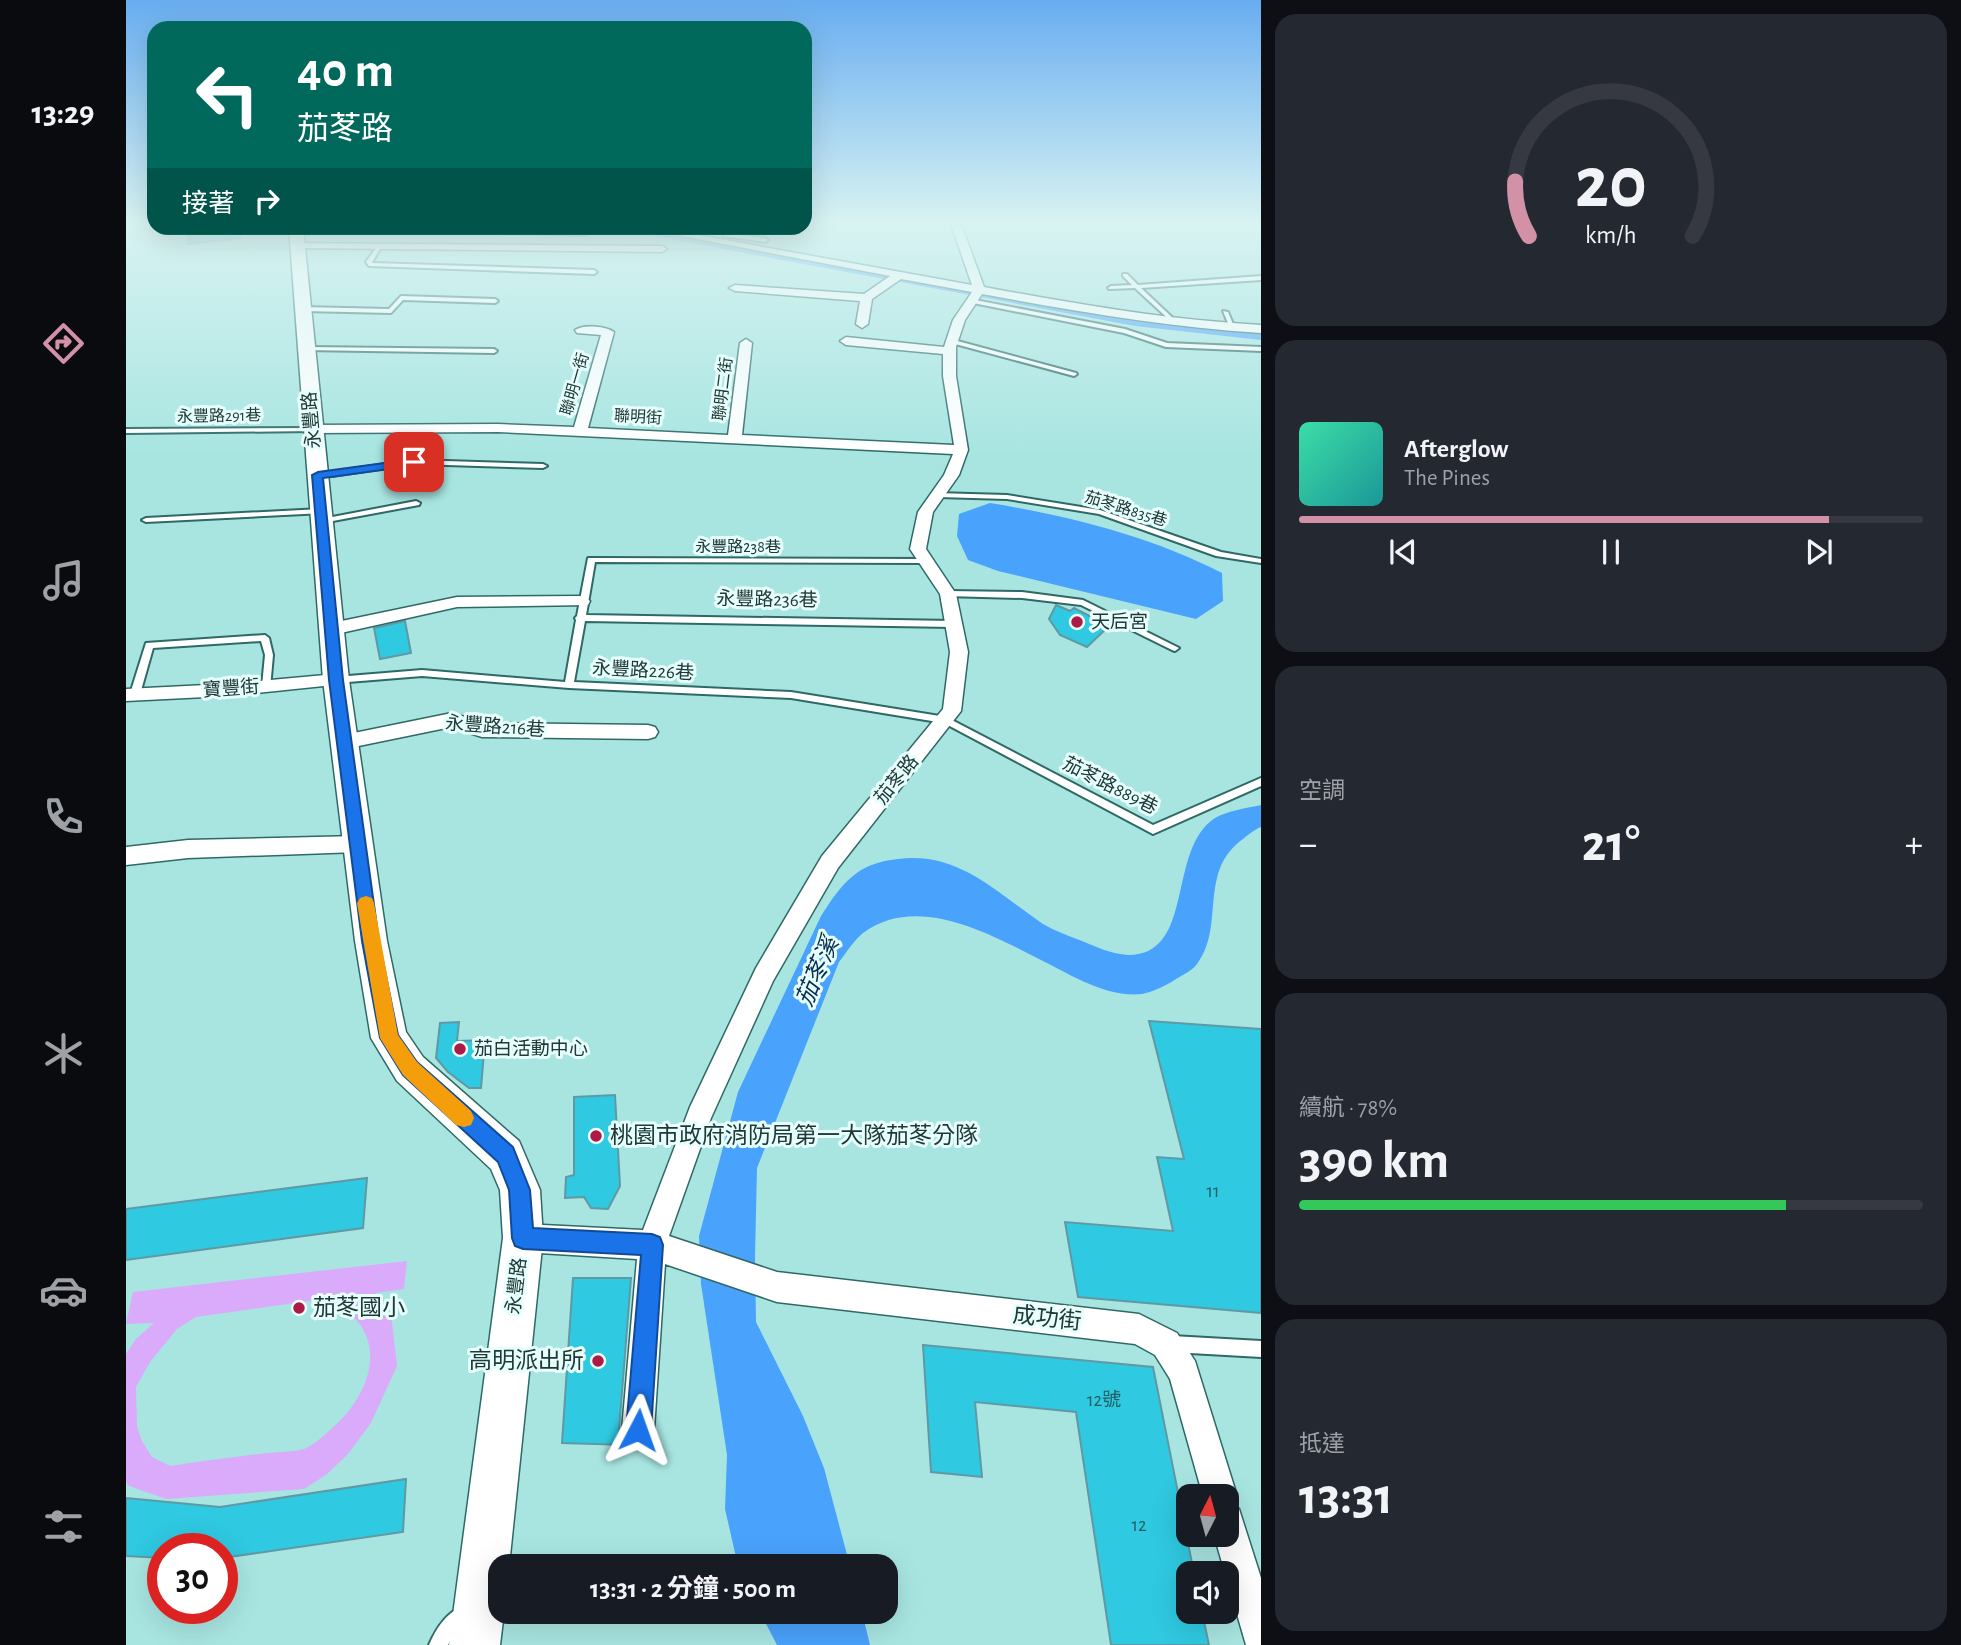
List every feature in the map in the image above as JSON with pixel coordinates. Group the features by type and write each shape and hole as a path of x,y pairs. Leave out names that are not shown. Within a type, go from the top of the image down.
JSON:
{"street":[{"name":"永豐路","path":"302,301 336,680 371,941 389,1038 410,1069 505,1154 520,1190 523,1238 475,1645"},
{"path":"862,324 866,301"},
{"path":"961,450 960,432 948,377 949,346 973,301"},
{"path":"1042,301 1174,322 1261,329"},
{"name":"聯明一街","path":"580,330 608,332 580,432"},
{"path":"846,341 949,346"},
{"name":"聯明二街","path":"734,440 746,343"},
{"name":"聯明街","path":"313,429 498,428 961,450"},
{"name":"茄苳路","path":"638,1430 652,1245 699,1116 764,975 830,862 952,711 959,652 948,594 918,549 921,522 927,509 955,471 961,450"},
{"name":"永豐路236巷","path":"332,629 457,602 580,610"},
{"name":"寶豐街","path":"131,695 336,680"},
{"name":"永豐路216巷","path":"344,742 452,720 482,730 648,732"},
{"path":"126,856 188,849 358,844"},
{"path":"523,1238 652,1245"},
{"name":"成功街","path":"652,1245 777,1287 1139,1329 1166,1344"},
{"path":"1166,1344 1184,1372 1217,1484"},
{"path":"1235,1547 1261,1638"}],"lane":[{"path":"303,309 391,311 399,301"},
{"path":"488,301 495,301"},
{"path":"995,301 1125,331 1166,345 1261,349"},
{"path":"1152,301 1174,322"},
{"path":"1225,312 1233,328"},
{"path":"949,346 1074,374"},
{"path":"306,349 494,351"},
{"name":"永豐路291巷","path":"126,431 313,429"},
{"path":"318,475 414,462 543,466"},
{"name":"茄苳路835巷","path":"938,495 1007,497 1100,513 1219,554 1261,561"},
{"path":"146,520 321,516 416,503"},
{"name":"永豐路238巷","path":"580,610 591,560 926,561"},
{"path":"948,594 1022,595 1083,604 1175,648"},
{"path":"569,685 580,610"},
{"name":"永豐路236巷","path":"580,610 954,624"},
{"path":"131,695 149,645 265,638 269,654 267,686"},
{"name":"永豐路226巷","path":"336,680 422,673 569,685 792,695 946,720"},
{"name":"茄苳路889巷","path":"946,720 1153,830 1261,782"},
{"path":"1166,1344 1261,1349"},
{"path":"438,1645 445,1631 481,1598"}],"shaded area":[{"path":"407,1261 404,1289 375,1293 385,1304 392,1322 397,1366 371,1423 348,1454 326,1475 304,1489 166,1499 129,1486 126,1482 126,1354 136,1339 154,1323 126,1324 133,1292","holes":["324,1299 346,1310 360,1325 368,1341 370,1359 367,1378 346,1414 314,1443 295,1451 170,1466 152,1457 137,1427 136,1387 150,1362 177,1329 196,1317"]}],"water":[{"path":"990,503 1109,529 1195,560 1222,573 1223,601 1196,619 998,571 968,560 957,536 959,514"},
{"name":"茄苳溪","path":"1261,805 1261,827 1239,842 1227,855 1216,885 1210,934 1197,964 1169,984 1155,990 1128,994 1101,988 974,928 928,917 905,917 884,922 863,933 839,962 757,1168 755,1256 756,1322 803,1416 824,1468 847,1554 735,1554 725,1509 727,1455 701,1284 699,1236 738,1092 829,904 852,877 872,865 898,859 939,861 975,876 1043,924 1104,950 1128,955 1149,950 1163,938 1172,920 1190,853 1200,833 1215,818"},
{"path":"766,1624 865,1624 870,1645 777,1645"}],"building":[{"name":"天后宮","path":"1056,605 1070,611 1074,608 1109,626 1087,647 1060,635 1049,619"},
{"path":"405,621 411,653 380,659 374,628"},
{"path":"1149,1021 1261,1029 1261,1313 1078,1297 1065,1222 1173,1231 1157,1157 1184,1159"},
{"name":"茄白活動中心","path":"459,1022 457,1041 485,1040 481,1088 469,1088 448,1072 436,1058 440,1023"},
{"name":"桃園市政府消防局第一大隊茄苳分隊","path":"615,1095 620,1186 608,1209 591,1208 584,1197 565,1198 566,1177 574,1175 574,1097"},
{"path":"367,1178 363,1228 126,1260 126,1209"},
{"name":"高明派出所","path":"573,1278 631,1278 619,1430 627,1445 562,1443"},
{"path":"923,1345 1153,1367 1176,1484 1176,1547 1189,1547 1192,1561 1176,1561 1176,1624 1205,1624 1209,1645 1111,1645 1076,1412 975,1402 982,1477 931,1472"},
{"path":"406,1479 403,1532 238,1556 238,1533 147,1533 147,1557 126,1556 126,1498 220,1507"}],"waterway":[{"path":"1018,301 1135,322 1261,336"}],"slow traffic":[{"path":"366,903 389,1038 410,1069 464,1118"}],"place":[{"name":"天后宮","path":"1077,622"},
{"name":"茄白活動中心","path":"460,1049"},
{"name":"桃園市政府消防局第一大隊茄苳分隊","path":"596,1136"},
{"name":"茄苳國小","path":"299,1308"},
{"name":"高明派出所","path":"598,1361"}],"route":[{"path":"414,462 318,475 336,680 371,941 389,1038 410,1069 505,1154 520,1190 523,1238 652,1245 638,1430"}]}
